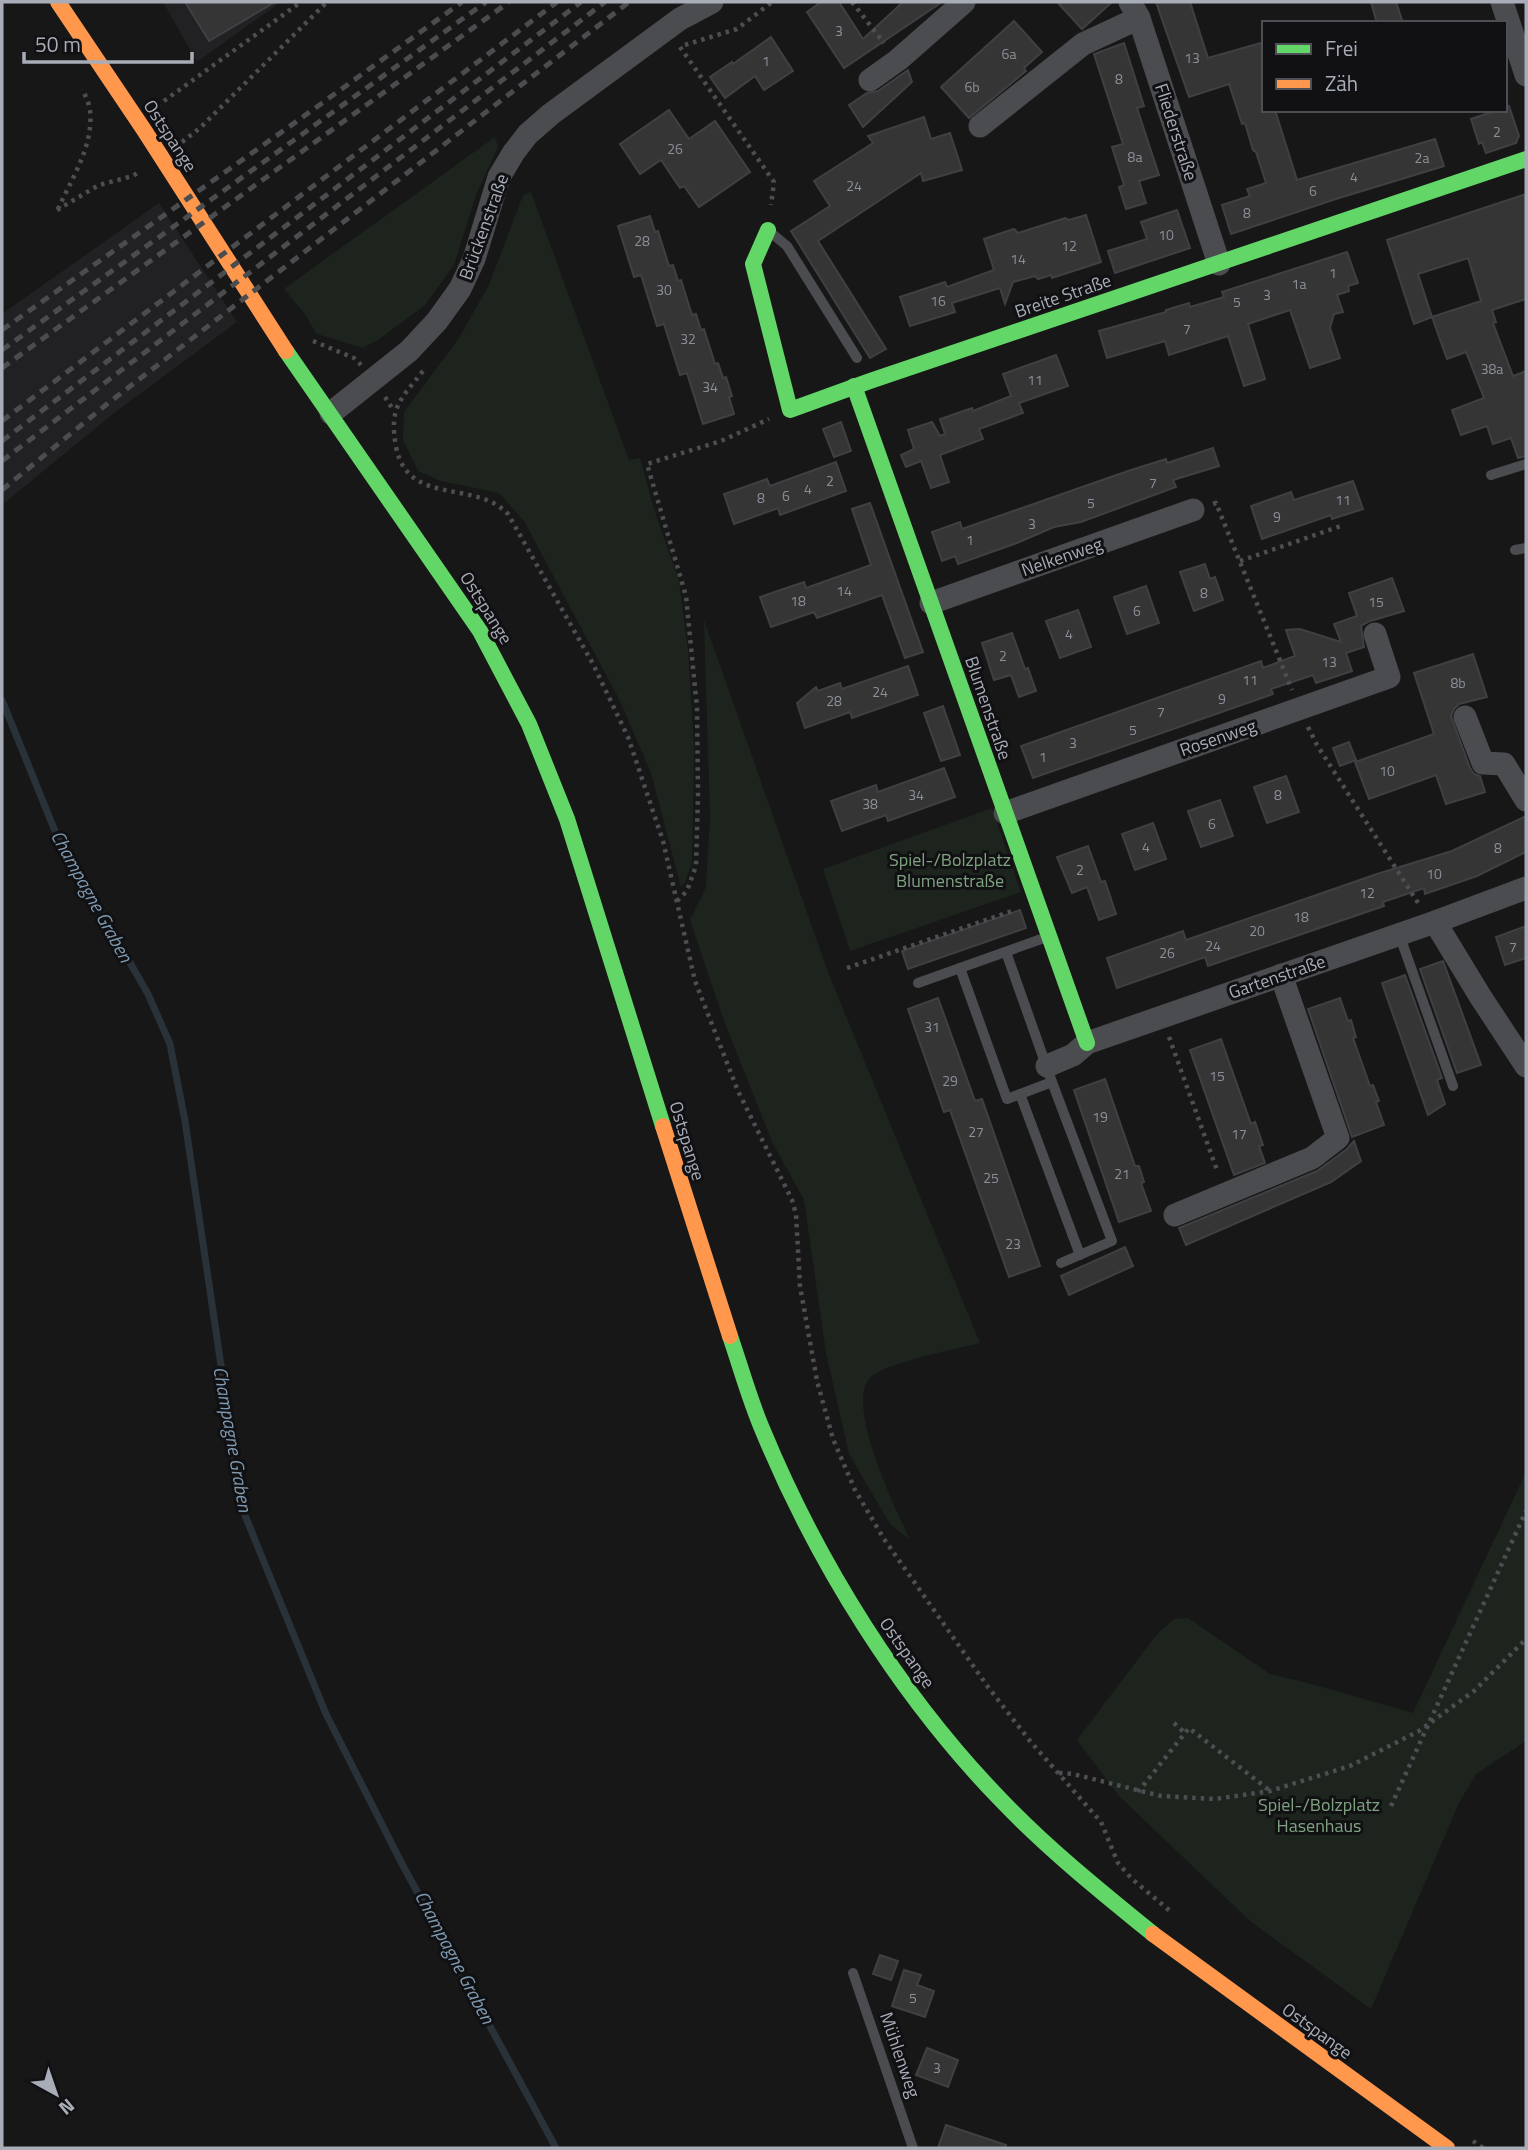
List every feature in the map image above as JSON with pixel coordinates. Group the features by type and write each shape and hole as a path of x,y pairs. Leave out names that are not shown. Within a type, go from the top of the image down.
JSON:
{"main road":[{"name":"Ostspange","path":"58,2 144,130 267,323 480,631 529,724 567,819 708,1272 762,1429 791,1496 837,1581 871,1636 943,1735 1000,1799 1057,1856 1165,1944 1447,2148"},
{"name":"Breite Straße","path":"790,410 1526,159"},
{"path":"768,230 753,264 790,410"},
{"name":"Blumenstraße","path":"854,386 1087,1043"}],"street":[{"name":"Brückenstraße","path":"331,413 409,351 437,321 460,289 474,259 499,177 513,152 528,134 680,19 712,2"},
{"path":"870,80 898,60 964,2"},
{"path":"1502,2 1526,75"},
{"path":"981,126 1083,44 1135,10"},
{"name":"Fliederstraße","path":"1135,10 1219,264"},
{"name":"Nelkenweg","path":"931,603 1194,510"},
{"name":"Rosenweg","path":"1005,813 1389,677 1375,634"},
{"path":"1465,717 1483,763 1504,764 1526,800"},
{"name":"Gartenstraße","path":"1049,1074 1087,1043 1526,888"},
{"path":"1435,922 1526,1066"},
{"path":"1175,1215 1312,1158 1338,1138 1281,975"}],"lane":[{"path":"768,230 787,246 857,358"},
{"path":"1491,475 1526,464"},
{"path":"1399,934 1452,1086"},
{"path":"918,983 1048,937"},
{"path":"1006,952 1112,1241 1061,1264"},
{"name":"Gartenstraße","path":"960,968 1007,1099 1020,1094 1049,1074"},
{"path":"1020,1094 1080,1255"},
{"name":"Mühlenweg","path":"853,1973 913,2148"}],"path":[{"path":"156,106 301,2"},
{"path":"181,143 200,128 327,2"},
{"path":"672,53 680,47 737,29 772,2"},
{"path":"852,2 898,60"},
{"path":"680,47 774,182 768,230"},
{"path":"82,86 90,108 87,144 57,210 99,185 133,176 142,170"},
{"path":"306,336 315,343 354,358 394,411"},
{"path":"427,366 403,395 394,411 394,434 399,459 418,481 430,487 493,501 508,514 593,664 628,737 663,841 695,981 710,1024 738,1091 792,1200 796,1214 804,1313 817,1381 842,1462 884,1539 955,1642 1030,1741 1101,1822 1118,1863"},
{"path":"677,902 687,891 696,866 697,708 686,596 647,464 720,440 790,410"},
{"path":"1240,562 1341,526"},
{"path":"847,968 1036,902"},
{"path":"1162,1017 1225,1194"},
{"path":"1391,1806 1526,1511"},
{"path":"1059,1773 1073,1774 1161,1796 1215,1799 1270,1791 1350,1766 1428,1725 1474,1691 1526,1639"},
{"path":"1174,1723 1185,1732"},
{"path":"1138,1791 1189,1728 1270,1791"}],"shaded area":[{"path":"163,2 281,2 197,62"},
{"path":"159,203 237,322 114,413 2,505 2,314"}],"green space":[{"path":"495,137 498,147 476,195 454,265 425,305 363,348 317,334 284,289"},
{"path":"531,192 629,460 640,458 679,581 688,649 694,748 692,863 681,887 651,773 619,699 524,521 499,493 441,481 418,471 403,440 404,412 459,338 489,285 523,195"},
{"path":"704,620 828,972 980,1343 889,1367 869,1379 864,1393 868,1435 910,1540 890,1524 849,1454 826,1353 804,1200 773,1144 724,1021 690,920 706,887 710,818"},
{"name":"Spiel-/Bolzplatz Blumenstraße","path":"992,808 1021,892 850,951 823,869"},
{"name":"Spiel-/Bolzplatz Hasenhaus","path":"1526,1472 1526,1741 1476,1774 1459,1803 1371,2009 1250,1921 1118,1795 1077,1740 1157,1634 1174,1619 1188,1618 1270,1674 1413,1713"}],"building":[{"path":"185,2 275,2 209,41"},
{"path":"821,2 839,2 863,39 903,2 942,2 844,68 807,12"},
{"path":"1057,2 1112,2 1082,29"},
{"path":"1156,2 1190,2 1208,58 1262,43 1262,112 1276,112 1297,180 1435,139 1444,166 1231,234 1222,205 1250,196 1247,189 1266,183 1229,84 1189,97"},
{"path":"1371,2 1396,2 1402,21 1376,21"},
{"path":"1014,21 1042,52 1024,68 1026,71 969,118 941,87"},
{"path":"771,37 793,71 764,90 755,76 725,98 710,77"},
{"path":"1124,43 1144,106 1137,108 1159,175 1139,181 1146,203 1126,209 1119,187 1124,185 1112,147 1123,144 1094,54"},
{"path":"908,70 912,82 863,127 849,105 867,93 878,91"},
{"path":"1509,106 1519,136 1516,143 1486,153 1482,142 1479,144 1471,119 1492,112 1507,112"},
{"path":"669,110 689,139 715,121 750,172 699,207 684,186 680,188 661,160 640,174 620,144"},
{"path":"924,117 931,139 950,133 962,170 923,181 921,173 818,241 886,349 870,358 791,231 830,206 814,181 873,143 868,136"},
{"path":"1526,194 1526,299 1492,310 1496,322 1493,323 1513,376 1526,371 1526,456 1518,458 1511,438 1493,444 1487,426 1461,435 1452,410 1484,398 1466,352 1447,359 1432,317 1414,324 1387,240","holes":["1468,258 1481,301 1432,317 1418,274"]},
{"path":"1177,210 1190,248 1115,273 1108,251 1147,239 1141,222"},
{"path":"1086,215 1101,262 1052,278 1051,275 1038,279 1035,276 1013,282 1005,304 1000,288 952,303 955,312 910,326 900,297 945,282 947,287 994,270 984,239 1014,229 1018,233 1065,218 1069,220"},
{"path":"650,216 655,232 658,231 669,266 673,265 678,281 681,280 692,315 696,314 701,330 704,329 715,364 718,363 723,378 726,377 734,414 703,424 687,373 680,375 664,324 657,326 641,275 634,277 618,226"},
{"path":"1347,252 1358,283 1348,286 1349,291 1337,295 1343,312 1334,314 1330,328 1340,358 1310,368 1290,310 1248,324 1265,379 1244,386 1228,336 1169,355 1165,341 1107,358 1099,331 1189,303 1190,307 1224,297 1222,292"},
{"path":"1056,355 1068,386 1019,403 1023,413 979,429 983,439 940,455 949,482 931,488 921,461 906,467 901,455 914,449 908,430 932,422 940,436 945,434 940,419 972,408 973,411 1011,396 1003,374"},
{"path":"841,422 851,451 834,457 823,429"},
{"path":"1213,448 1219,466 1173,480 1176,487 1081,522 1054,527 958,564 955,556 942,561 932,532 960,522 962,529 1128,471 1166,459 1167,463"},
{"path":"836,462 846,491 780,515 778,508 734,524 724,494 767,479 770,486"},
{"path":"1353,481 1363,509 1332,519 1331,515 1262,539 1251,506 1291,492 1294,500"},
{"path":"870,503 923,652 905,658 882,595 817,618 814,612 771,627 760,597 804,582 806,588 871,565 852,509"},
{"path":"1205,564 1210,579 1215,577 1223,600 1194,611 1180,572"},
{"path":"1392,578 1404,611 1361,626 1364,647 1346,653 1352,671 1316,683 1313,675 1271,689 1273,694 1033,778 1021,746 1261,661 1263,668 1295,656 1286,630 1300,629 1341,642 1334,624 1357,616 1349,593"},
{"path":"1146,586 1159,623 1127,634 1114,597"},
{"path":"1078,610 1091,647 1060,658 1046,621"},
{"path":"1012,633 1036,691 1019,697 1011,675 994,680 982,643"},
{"path":"1473,654 1487,697 1459,704 1451,716 1470,768 1474,774 1480,776 1485,792 1446,804 1436,775 1369,799 1355,762 1434,734 1414,673"},
{"path":"908,666 918,695 852,718 850,712 805,728 797,703 816,687 818,691 840,683 842,689"},
{"path":"943,706 960,755 941,761 924,713"},
{"path":"1349,742 1356,760 1340,766 1333,748"},
{"path":"944,768 955,797 888,821 886,815 842,831 831,801 876,785 878,792"},
{"path":"1286,776 1299,812 1267,823 1254,787"},
{"path":"1220,800 1233,836 1201,847 1188,811"},
{"path":"1526,816 1526,852 1477,876 1425,894 1424,888 1383,902 1384,906 1208,966 1205,957 1117,988 1107,958 1183,931 1186,940 1452,851"},
{"path":"1153,823 1166,859 1135,870 1122,834"},
{"path":"1088,846 1101,882 1105,881 1116,914 1099,920 1087,887 1072,893 1057,857"},
{"path":"1020,910 1026,928 908,969 902,951"},
{"path":"1526,926 1526,958 1505,965 1496,937"},
{"path":"1443,961 1481,1065 1457,1073 1420,969"},
{"path":"1405,975 1442,1078 1437,1080 1445,1104 1428,1115 1382,983"},
{"path":"938,998 975,1101 982,1099 1040,1266 1009,1277 950,1110 944,1112 908,1009"},
{"path":"1340,998 1348,1021 1351,1020 1356,1037 1353,1038 1370,1086 1373,1085 1379,1101 1376,1102 1384,1125 1352,1137 1308,1009"},
{"path":"1221,1039 1251,1124 1255,1122 1263,1145 1259,1146 1265,1163 1234,1175 1190,1050"},
{"path":"1105,1079 1135,1166 1139,1166 1144,1182 1141,1183 1151,1211 1119,1222 1074,1090"},
{"path":"1354,1141 1361,1161 1331,1182 1186,1245 1179,1228 1317,1171"},
{"path":"1125,1247 1133,1266 1069,1295 1061,1276"},
{"path":"880,1955 898,1961 891,1980 873,1974"},
{"path":"904,1970 921,1975 917,1985 934,1991 925,2017 892,2006"},
{"path":"927,2048 958,2060 948,2087 916,2075"},
{"path":"946,2125 1006,2145 1006,2148 938,2148"}],"waterway":[{"name":"Champagne Graben","path":"2,700 57,836 148,994 170,1044 185,1121 242,1508 326,1714 401,1862 556,2148"}],"railway":[{"path":"2,330 462,2"},
{"path":"2,350 486,2"},
{"path":"2,368 509,2"},
{"path":"2,421 557,2"},
{"path":"2,441 581,2"},
{"path":"2,461 605,2"},
{"path":"2,490 107,404 629,2"}],"traffic: fast":[{"path":"768,230 753,264 790,410 1526,159"},
{"path":"286,351 480,631 529,724 567,819 663,1126"},
{"path":"854,386 1087,1043"},
{"path":"730,1336 758,1420 809,1530 865,1627 896,1673 929,1718 1001,1800 1056,1853 1153,1934"}],"traffic: slow":[{"path":"58,2 286,351"},
{"path":"663,1126 730,1336"},
{"path":"1153,1934 1447,2148"}]}
